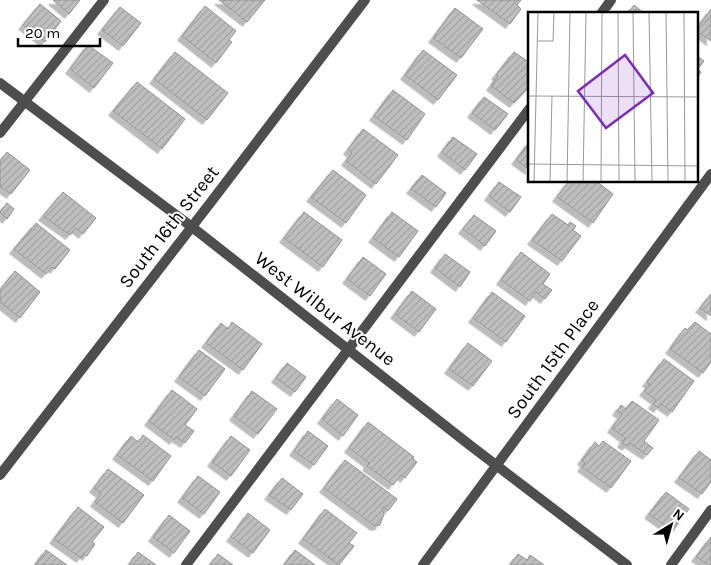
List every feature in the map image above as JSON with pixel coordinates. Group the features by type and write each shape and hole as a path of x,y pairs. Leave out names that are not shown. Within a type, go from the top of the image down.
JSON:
{"street":[{"path":"0,133 104,0"},
{"name":"South 16th Street","path":"0,475 365,0"},
{"path":"602,12 611,0"},
{"name":"West Wilbur Avenue","path":"0,83 192,227 627,565"},
{"path":"186,565 528,111"},
{"name":"South 15th Place","path":"423,565 711,174"},
{"path":"671,565 711,510"}],"building":[{"path":"53,0 80,0 69,14"},
{"path":"219,0 265,0 247,22"},
{"path":"477,0 521,0 517,5 521,9 510,24"},
{"path":"40,4 61,21 45,42 23,25"},
{"path":"634,5 643,12 629,12"},
{"path":"205,6 236,31 229,40 232,42 216,63 182,36"},
{"path":"120,7 141,23 123,46 102,30"},
{"path":"455,8 483,29 461,58 433,38"},
{"path":"711,9 711,41 698,32 698,27"},
{"path":"88,45 113,63 94,88 70,69"},
{"path":"423,50 457,75 438,100 405,75"},
{"path":"175,52 228,93 207,120 154,79"},
{"path":"514,52 528,62 528,88 514,103 491,86 498,76 496,75"},
{"path":"698,57 704,61 698,69"},
{"path":"137,82 185,119 162,149 113,111"},
{"path":"393,90 425,114 407,140 374,116"},
{"path":"484,97 508,114 495,130 472,113"},
{"path":"363,129 398,155 376,184 346,161 352,153 348,150"},
{"path":"453,137 477,154 465,170 442,152"},
{"path":"528,144 528,169 516,160"},
{"path":"7,152 30,170 11,194 0,186 0,161"},
{"path":"333,170 366,195 346,223 311,197"},
{"path":"422,175 446,193 436,207 411,189"},
{"path":"499,182 521,197 510,212 489,196"},
{"path":"568,182 597,182 613,194 593,223 557,197"},
{"path":"63,192 96,218 83,234 76,228 70,235 43,216"},
{"path":"7,203 14,209 7,219 0,212"},
{"path":"304,212 342,240 323,267 284,238"},
{"path":"392,212 418,231 399,257 373,238"},
{"path":"552,214 568,225 570,222 576,226 573,230 581,236 562,261 532,240"},
{"path":"474,215 496,231 485,246 463,229"},
{"path":"36,223 70,250 55,269 52,267 46,274 14,249"},
{"path":"521,252 550,274 543,284 552,290 545,299 536,292 530,301 501,280"},
{"path":"445,254 470,272 460,287 435,268"},
{"path":"363,257 386,274 370,296 347,279"},
{"path":"15,271 40,292 20,318 0,302 0,290"},
{"path":"412,291 436,309 419,332 395,314"},
{"path":"492,292 525,316 506,342 473,318"},
{"path":"711,294 711,316 700,308"},
{"path":"232,322 262,344 243,370 206,343 221,323 228,329"},
{"path":"695,322 711,334 711,362 703,373 670,349 685,328 687,330"},
{"path":"468,343 492,361 473,386 449,369"},
{"path":"199,350 225,369 205,396 179,377"},
{"path":"664,359 694,381 672,412 661,404 658,408 653,404 656,400 644,391 650,384 647,382"},
{"path":"287,363 306,377 295,392 276,378"},
{"path":"172,390 197,409 185,425 194,431 185,443 176,437 174,440 149,421"},
{"path":"252,391 277,409 258,434 234,416"},
{"path":"337,399 358,415 343,436 322,419"},
{"path":"632,401 659,420 644,441 653,448 647,455 629,443 627,446 622,443 625,438 612,428 622,414 617,411 621,405 626,409"},
{"path":"368,422 414,457 413,459 417,462 405,478 401,475 393,485 367,466 369,463 349,448"},
{"path":"308,431 328,446 314,465 294,451"},
{"path":"143,435 171,456 153,481 117,455 131,436 138,442"},
{"path":"231,436 250,450 231,476 212,462"},
{"path":"603,441 631,461 611,488 582,467 585,463 582,460 595,442 599,446"},
{"path":"699,451 711,460 711,482 702,494 679,478"},
{"path":"345,460 397,499 388,511 382,508 384,514 380,525 375,526 324,488"},
{"path":"108,469 144,495 123,523 95,502 101,493 94,488"},
{"path":"198,476 220,492 204,514 182,498"},
{"path":"282,478 303,494 291,510 269,495"},
{"path":"666,492 689,509 673,531 649,514"},
{"path":"78,507 104,527 92,542 95,544 87,556 84,554 81,558 54,539"},
{"path":"325,509 357,533 349,543 354,546 339,565 303,539"},
{"path":"248,513 270,530 253,553 231,537"},
{"path":"169,515 190,531 174,553 153,537"},
{"path":"711,537 711,565 708,565 696,557"},
{"path":"46,550 67,565 35,565"},
{"path":"295,550 315,565 284,565"},
{"path":"138,552 156,565 129,565"},
{"path":"218,554 233,565 210,565"},
{"path":"518,554 527,560 530,555 544,565 510,565"}]}
